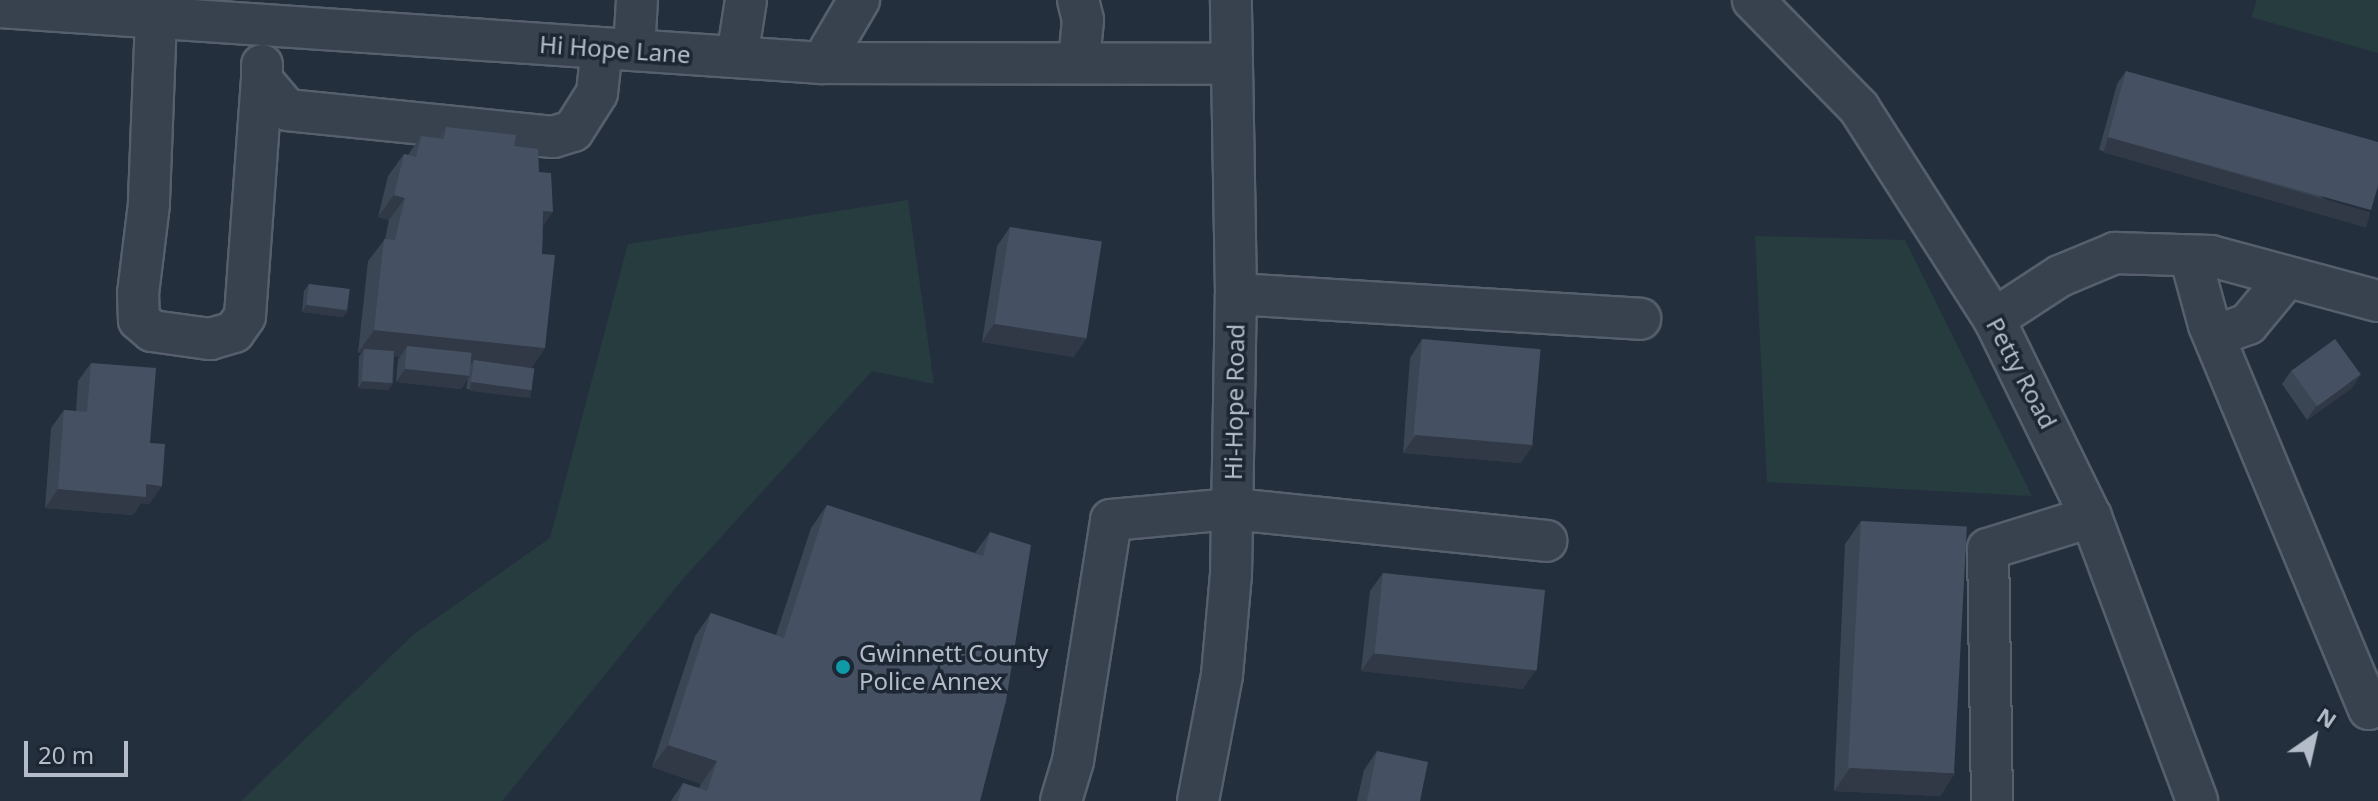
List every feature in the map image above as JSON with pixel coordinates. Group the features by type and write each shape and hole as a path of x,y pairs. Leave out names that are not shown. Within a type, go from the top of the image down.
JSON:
{"street":[{"path":"262,80 287,110 553,137 573,131 597,93 637,0"},
{"path":"737,57 746,0"},
{"path":"822,63 859,0"},
{"path":"1078,0 1083,20 1079,60"},
{"name":"Hi-Hope Road","path":"1198,801 1222,675 1233,509 1236,294 1231,0"},
{"name":"Petty Road","path":"1753,0 1859,108 1994,319 2091,517 2183,796"},
{"name":"Hi Hope Lane","path":"0,7 281,17 618,49 822,63 1079,60 1231,64"},
{"path":"160,11 139,320 152,331 195,337 234,332 245,316 262,80 281,17"},
{"path":"1994,319 2060,276 2115,253 2190,256 2378,301"},
{"path":"2190,256 2215,336 2369,709"},
{"path":"2215,336 2248,324 2287,277"},
{"path":"1236,294 1640,319"},
{"path":"1061,801 1073,761 1111,520 1233,509 1546,541"},
{"path":"1992,801 1988,549 2091,517"}],"green space":[{"path":"2257,0 2378,0 2378,53 2251,17"},
{"path":"908,200 934,384 872,371 682,580 502,801 241,801 414,634 550,538 628,244"},
{"path":"1755,236 1905,240 2032,496 1767,482"}],"building":[{"path":"2126,71 2378,142 2378,186 2371,210 2108,137"},
{"path":"446,127 516,135 514,146 538,149 539,172 551,173 553,212 543,211 542,254 555,255 545,348 374,330 384,239 395,240 405,198 394,195 404,154 416,157 421,136 444,139"},
{"path":"1010,227 1102,242 1087,338 995,324"},
{"path":"309,284 350,289 347,310 306,305"},
{"path":"1422,339 1541,349 1532,445 1414,435"},
{"path":"2335,339 2361,375 2317,406 2291,371"},
{"path":"407,346 472,353 469,376 405,369"},
{"path":"364,349 394,351 392,383 362,381"},
{"path":"474,360 534,368 531,390 471,382"},
{"path":"91,363 156,368 150,443 165,444 162,486 146,484 146,497 58,489 64,410 87,412"},
{"name":"Gwinnett County Police Annex","path":"827,505 983,556 990,532 1031,545 1006,701 980,801 678,801 683,783 707,791 717,761 668,745 711,613 784,638"},
{"path":"1861,521 1967,527 1954,773 1848,768"},
{"path":"1383,573 1545,590 1537,671 1375,654"},
{"path":"1377,751 1428,762 1420,801 1367,801"}],"place":[{"name":"Gwinnett County Police Annex","path":"843,667"}]}
